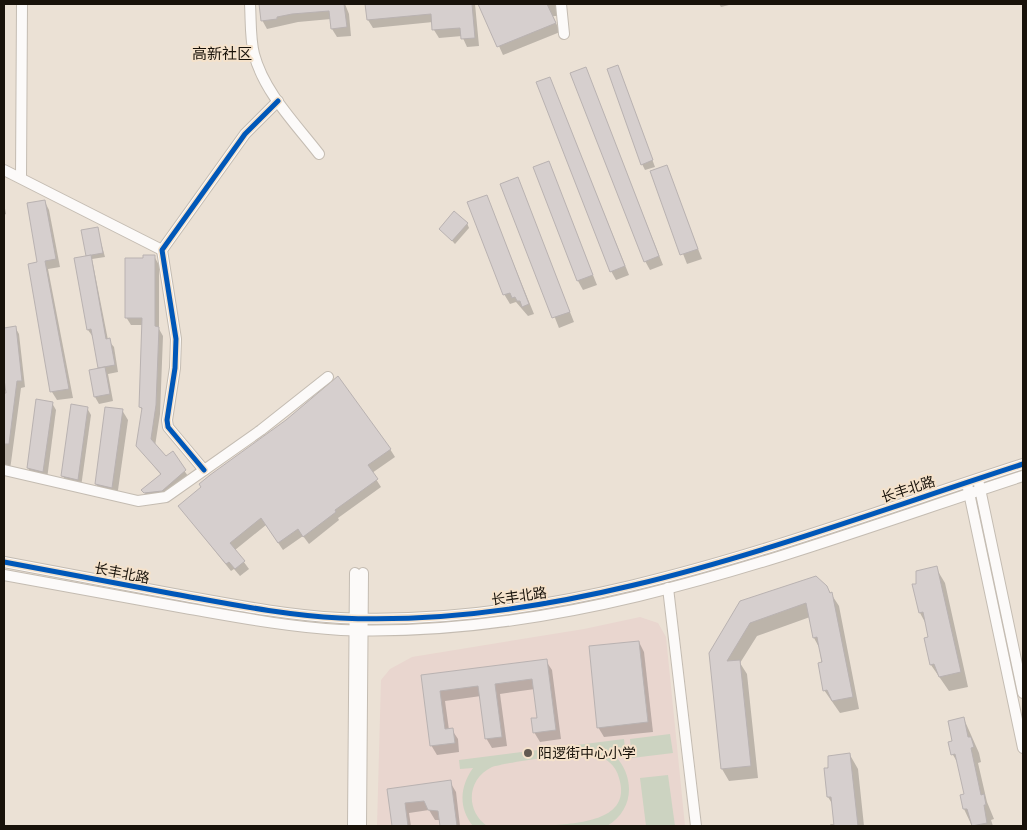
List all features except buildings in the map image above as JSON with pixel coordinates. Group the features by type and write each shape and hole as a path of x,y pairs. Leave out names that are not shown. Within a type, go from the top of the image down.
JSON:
{"street":[{"path":"21,178 22,4"},
{"path":"250,4 255,56 267,84 319,154"},
{"path":"561,4 564,34"},
{"path":"204,470 168,427 167,420 175,368 176,339 162,250 245,134 278,101"},
{"path":"4,170 162,250"},
{"path":"4,470 144,501 166,497 261,430 328,378"},
{"name":"长丰北路","path":"4,562 273,613 359,618 423,618 493,612 610,591 755,550 1023,464"},
{"name":"长丰北路","path":"4,575 271,624 359,630 443,628 511,621 577,610 668,588 768,559 1023,476"},
{"path":"978,478 1023,693"},
{"path":"967,482 1023,748"},
{"path":"359,573 361,826"},
{"path":"668,588 696,826"},
{"path":"353,826 359,630"}],"shaded area":[{"name":"阳逻街中心小学","path":"640,617 658,623 666,637 685,826 377,826 381,680 390,669 412,657 584,629"}],"green space":[{"path":"670,734 673,753 632,758 630,739"},
{"path":"624,739 625,748 609,750 624,768 628,779 628,800 617,818 607,826 545,826 570,824 598,818 609,812 617,804 621,793 616,770 603,758 587,754 513,762 492,767 478,779 472,795 475,812 487,826 473,826 468,819 462,797 465,782 473,768 460,769 459,760"},
{"path":"668,775 675,826 646,826 640,778"}],"cycle path":[{"path":"204,470 168,427 167,420 175,368 176,339 162,250 245,134 278,101"},
{"path":"4,562 278,612 340,618 427,617 514,608 601,593 687,571 773,546 1023,464"}],"place":[{"name":"阳逻街中心小学","path":"528,753"}],"district":[{"name":"高新社区","path":"222,54"}]}
